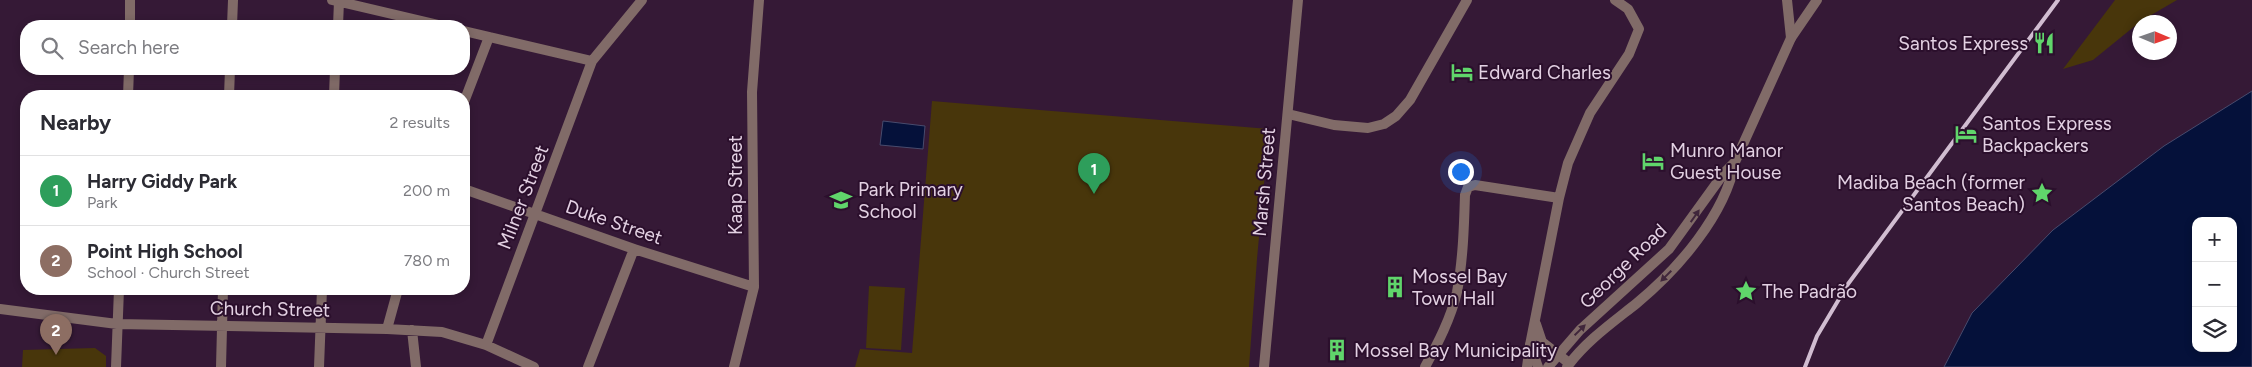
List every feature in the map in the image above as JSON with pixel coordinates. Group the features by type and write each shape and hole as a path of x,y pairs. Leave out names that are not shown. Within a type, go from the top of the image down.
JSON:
{"street":[{"path":"130,0 130,20"},
{"path":"232,20 233,0"},
{"name":"Milner Street","path":"486,346 592,61 642,0"},
{"name":"Kaap Street","path":"734,367 754,287 752,92 759,0"},
{"name":"Marsh Street","path":"1264,367 1298,0"},
{"path":"1288,114 1334,125 1368,128 1390,120 1410,100 1467,0"},
{"path":"1527,367 1558,198 1568,163 1590,113 1629,54 1638,35 1639,29 1635,19 1628,9 1615,0"},
{"path":"1787,0 1791,38"},
{"path":"338,20 336,1 417,20"},
{"name":"George Road","path":"1568,365 1590,340 1638,301 1682,260 1725,195 1732,179 1735,162 1791,38 1814,1"},
{"path":"470,32 592,61"},
{"path":"469,90 489,37"},
{"path":"128,90 129,75"},
{"path":"229,90 230,75"},
{"path":"334,90 335,75"},
{"name":"George Road","path":"1548,367 1580,330 1669,250 1724,173 1735,162"},
{"path":"1425,367 1442,333 1456,293 1462,249 1465,195 1468,187 1475,185 1558,198"},
{"name":"Duke Street","path":"470,191 634,249 754,287"},
{"path":"588,367 634,249"},
{"path":"116,367 119,295"},
{"path":"221,367 223,295"},
{"path":"319,367 322,295"},
{"path":"387,329 396,295"},
{"name":"Church Street","path":"0,309 117,324 387,329 442,332 486,346 534,367"},
{"path":"1535,320 1542,342 1558,354 1568,365"},
{"path":"412,330 416,367"},
{"path":"1530,345 1538,367"}],"shaded area":[{"path":"2115,0 2177,0 2151,15 2132,15 2132,28 2093,60 2063,69"},
{"path":"932,101 1269,129 1249,367 855,367 860,349 912,353"},
{"path":"869,286 905,288 901,350 866,348"},
{"path":"95,348 106,356 106,367 22,367 23,350"}],"water":[{"path":"2252,91 2252,367 1944,367 1972,313 2053,230 2164,146"},
{"path":"883,121 925,126 923,149 880,145"}],"railway":[{"path":"1805,367 1817,336 1848,284 2058,0"}],"place":[{"name":"Santos Express","path":"2044,43"},
{"name":"Edward Charles","path":"1462,72"},
{"name":"Santos Express Backpackers","path":"1966,134"},
{"name":"Munro Manor Guest House","path":"1653,161"},
{"name":"Madiba Beach (former Santos Beach)","path":"2042,193"},
{"name":"Harry Giddy Park","path":"1094,194"},
{"name":"Park Primary School","path":"841,200"},
{"name":"Mossel Bay Town Hall","path":"1395,287"},
{"name":"The Padrão","path":"1746,291"},
{"name":"Mossel Bay Municipality","path":"1337,350"},
{"name":"Point High School","path":"56,355"}]}
